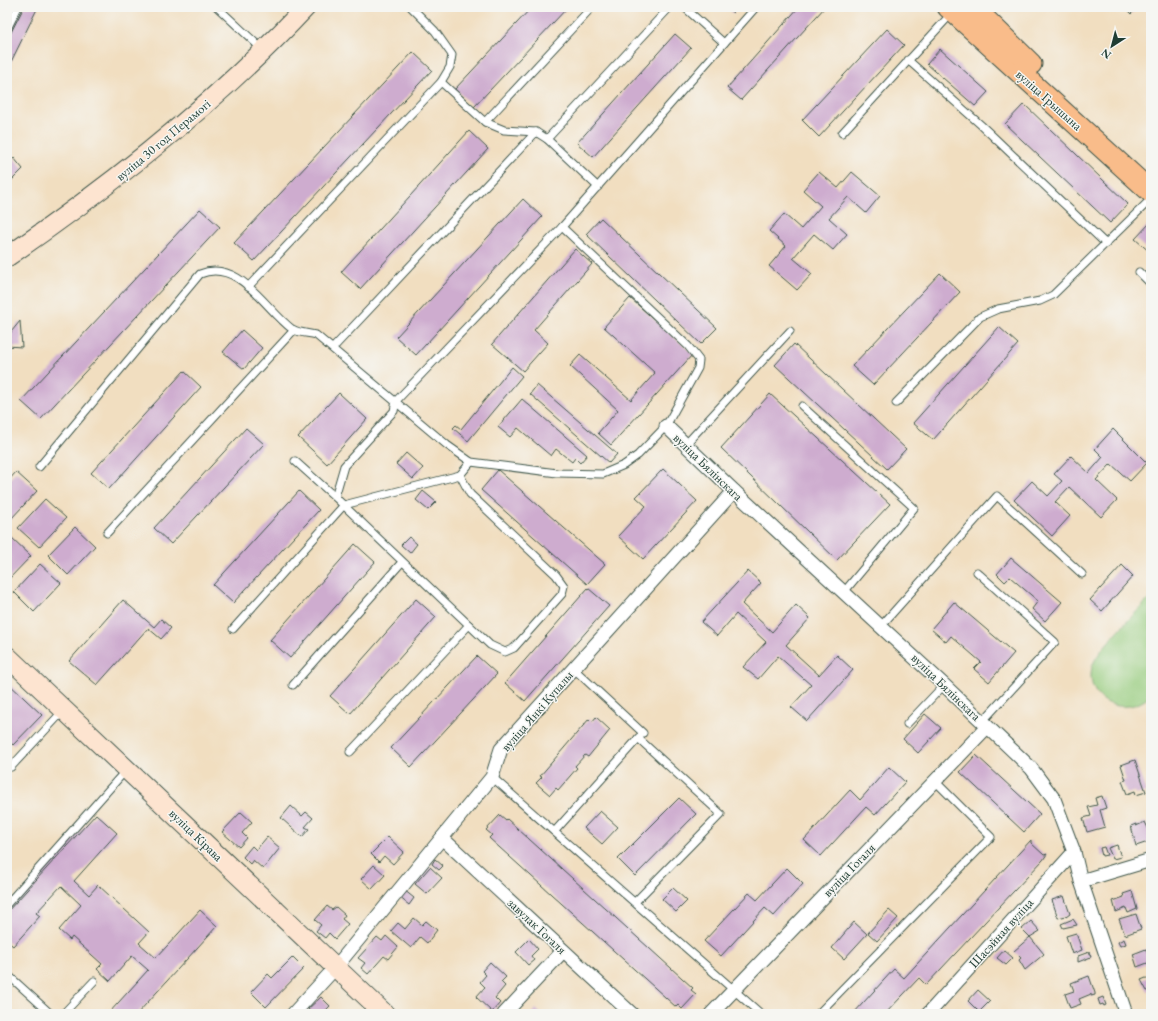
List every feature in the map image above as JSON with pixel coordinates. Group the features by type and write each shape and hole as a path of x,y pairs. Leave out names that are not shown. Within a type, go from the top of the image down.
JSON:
{"main road":[{"name":"вуліца Грышына","path":"958,8 1017,51 1151,173"},
{"name":"вуліца Грышына","path":"958,8 1151,192"}],"street":[{"name":"вуліца 30 год Перамогі","path":"7,257 109,184 187,121 264,52 306,7"},
{"name":"вуліца Бялінскага","path":"666,426 1031,768 1054,799 1074,852 1081,881 1126,1014"},
{"name":"вуліца Янкі Купалы","path":"293,1014 335,968 492,776 501,749 734,491"},
{"name":"вуліца Кірава","path":"7,656 385,1014"},
{"name":"вуліца Гогаля","path":"711,1014 936,781 985,724"},
{"name":"завулак Гогаля","path":"442,838 632,1014"},
{"name":"Шасэйная вуліца","path":"928,1014 1074,852"},
{"path":"1081,881 1151,860"},
{"path":"504,1014 563,950"}],"lane":[{"path":"7,29 18,7"},
{"path":"217,7 264,52"},
{"path":"248,287 441,82 450,67 452,55 435,31 411,7"},
{"path":"485,122 592,7"},
{"path":"547,139 670,7"},
{"path":"684,7 724,43"},
{"path":"335,497 344,466 394,411 396,401 562,228 756,7"},
{"path":"842,133 908,60 958,8"},
{"path":"908,60 981,125 1106,244"},
{"path":"441,82 485,122 504,130 536,132 547,139 598,187"},
{"path":"333,348 536,132"},
{"path":"896,403 980,317 998,309 1040,301 1053,295 1151,199"},
{"path":"39,467 200,274 210,270 232,274 294,330 316,335 447,445 471,462 557,473 603,474 638,456 666,426 698,368 699,360 688,346 562,228"},
{"path":"1138,272 1151,284"},
{"path":"107,533 294,330"},
{"path":"685,445 790,331"},
{"path":"802,406 914,508 844,592"},
{"path":"295,461 344,505 490,645 505,652 514,648 519,643 562,594 564,586 556,575 470,494 460,475"},
{"path":"233,629 344,505 460,475 471,462"},
{"path":"881,626 997,496 1082,574"},
{"path":"293,685 402,562"},
{"path":"977,572 1055,642 985,724"},
{"path":"350,752 469,625"},
{"path":"555,831 643,732 574,669"},
{"path":"907,724 944,685"},
{"path":"7,763 11,767 64,709"},
{"path":"636,902 721,814 638,738"},
{"path":"7,904 127,769"},
{"path":"492,776 761,1014"},
{"path":"818,1014 991,836 936,781"},
{"path":"7,974 51,1014"},
{"path":"63,1014 94,981"}],"green space":[{"path":"1151,597 1151,695 1141,702 1131,706 1110,704 1101,698 1094,690 1091,680 1092,667 1095,659 1127,621"}],"building":[{"path":"24,7 38,7 7,70 7,40"},
{"path":"532,7 568,7 474,107 455,89"},
{"path":"726,7 739,7 733,13"},
{"path":"799,7 825,7 741,100 727,88"},
{"path":"1124,7 1138,7 1131,14"},
{"path":"887,29 904,45 819,137 802,120"},
{"path":"675,34 691,48 593,157 577,143"},
{"path":"940,49 988,92 975,106 927,64"},
{"path":"413,52 432,70 254,261 234,243"},
{"path":"1024,104 1128,204 1110,223 1005,124"},
{"path":"469,131 488,149 360,289 341,272"},
{"path":"14,158 23,169 10,182 7,179 7,165"},
{"path":"819,172 838,188 852,172 880,196 866,213 848,197 829,218 847,234 833,250 814,234 793,258 812,274 797,290 769,266 786,246 769,231 784,214 801,229 821,206 803,190"},
{"path":"523,199 542,217 416,355 396,337"},
{"path":"200,209 220,227 41,419 21,401"},
{"path":"601,218 717,328 701,344 586,234"},
{"path":"1150,223 1151,224 1151,253 1135,239"},
{"path":"575,249 592,264 534,330 548,343 523,371 492,344"},
{"path":"940,273 960,292 873,385 852,366"},
{"path":"630,298 693,354 611,445 598,433 618,410 570,366 580,355 631,400 655,373 604,327"},
{"path":"20,321 22,347 7,346 7,337"},
{"path":"999,327 1018,344 933,440 913,423"},
{"path":"242,330 262,348 244,369 223,352"},
{"path":"794,344 906,449 887,469 775,365"},
{"path":"512,367 522,376 468,441 453,428 456,425 461,429"},
{"path":"184,371 201,387 109,489 91,473"},
{"path":"537,385 617,454 609,463 530,394"},
{"path":"339,393 367,419 327,464 298,437"},
{"path":"770,394 890,504 837,560 721,448"},
{"path":"522,399 587,455 580,463 575,458 572,462 556,449 551,456 518,428 510,437 498,427"},
{"path":"246,428 264,444 171,544 154,528"},
{"path":"1113,429 1147,463 1130,481 1111,464 1096,480 1117,500 1101,517 1069,487 1055,502 1070,516 1052,536 1014,500 1032,481 1048,496 1062,481 1054,474 1071,456 1089,473 1103,457 1095,449"},
{"path":"406,453 423,468 413,479 396,464"},
{"path":"663,469 697,501 643,559 618,536 646,506 636,497"},
{"path":"498,470 605,564 587,584 481,490"},
{"path":"16,472 37,491 10,520 7,517 7,482"},
{"path":"299,491 319,510 233,603 213,585"},
{"path":"423,491 436,502 428,510 416,500"},
{"path":"45,499 66,518 39,547 18,528"},
{"path":"75,527 95,546 68,575 48,555"},
{"path":"10,536 31,556 7,581 7,540"},
{"path":"409,537 417,544 410,553 401,545"},
{"path":"355,544 375,562 290,658 270,640"},
{"path":"1011,558 1062,602 1045,621 1032,609 1038,601 1010,577 1005,582 997,574"},
{"path":"40,564 61,583 34,612 14,592"},
{"path":"1122,565 1133,576 1102,611 1090,600"},
{"path":"748,571 761,583 742,604 772,632 796,605 810,618 786,645 819,675 837,655 853,670 807,721 791,707 811,685 778,656 758,679 743,667 766,642 736,614 717,636 701,622"},
{"path":"588,588 609,606 525,701 505,683"},
{"path":"416,599 436,617 350,714 330,696"},
{"path":"123,600 154,627 161,619 171,628 161,639 148,628 97,685 69,661"},
{"path":"954,602 1014,653 989,682 974,669 981,662 951,636 946,642 931,629"},
{"path":"477,656 497,674 411,767 391,748"},
{"path":"7,682 42,715 13,745 7,739"},
{"path":"925,714 941,728 918,753 903,739"},
{"path":"596,717 610,730 588,757 585,755 575,766 577,768 558,790 556,788 550,795 536,783 542,777 540,776 589,719 592,722"},
{"path":"976,755 1040,814 1024,832 960,772"},
{"path":"1135,760 1146,792 1136,795 1135,791 1127,794 1122,781 1126,780 1121,765"},
{"path":"889,767 905,782 875,815 866,807 821,856 804,840 850,790 860,800"},
{"path":"1102,796 1106,808 1100,810 1105,827 1087,832 1083,818 1091,816 1088,807 1097,805 1095,798"},
{"path":"679,798 696,814 635,876 618,859"},
{"path":"291,806 302,816 306,812 313,818 305,827 309,829 302,837 281,818"},
{"path":"600,811 618,827 602,844 584,828"},
{"path":"241,812 252,822 242,833 247,838 239,847 222,832"},
{"path":"96,814 117,833 74,881 89,895 98,885 149,932 139,943 156,958 200,910 217,926 137,1014 108,1014 148,970 132,956 110,981 97,969 102,964 72,937 70,940 59,930 81,905 61,886 36,913 40,916 13,946 7,941 7,912"},
{"path":"500,815 506,820 507,819 693,988 691,990 696,994 682,1009 678,1005 676,1007 489,838 492,835 486,830"},
{"path":"1145,822 1151,834 1151,841 1136,846 1131,826 1136,824 1136,826"},
{"path":"267,837 280,848 263,869 253,860 250,864 243,857 252,846 256,850"},
{"path":"388,837 404,852 393,864 384,856 379,862 371,854"},
{"path":"1031,840 1031,843 1044,855 1047,854 1043,860 926,985 919,978 885,1014 853,1014 894,969 904,978"},
{"path":"1117,845 1121,857 1113,859 1108,848"},
{"path":"1104,847 1107,855 1102,856 1100,848"},
{"path":"435,859 443,866 439,870 432,864"},
{"path":"374,865 385,875 372,889 361,879"},
{"path":"430,867 442,878 427,894 415,884"},
{"path":"787,868 803,884 774,916 765,908 721,956 704,941 749,893 757,900"},
{"path":"673,888 687,901 676,912 662,899"},
{"path":"404,890 414,898 409,905 399,897"},
{"path":"1132,891 1137,909 1128,913 1126,908 1116,912 1113,901 1124,897 1123,894"},
{"path":"1064,896 1070,914 1066,917 1058,918 1052,900"},
{"path":"327,906 332,910 336,907 345,915 342,919 348,924 335,939 329,933 325,938 316,931 321,925 315,920"},
{"path":"889,910 898,918 877,941 868,933"},
{"path":"1136,914 1141,929 1125,935 1119,919"},
{"path":"414,918 422,925 426,921 437,930 427,943 420,937 411,948 391,931 398,923 405,929"},
{"path":"1073,919 1077,925 1063,928 1061,924"},
{"path":"1031,921 1040,931 1030,937 1022,929"},
{"path":"854,922 867,934 844,959 832,948"},
{"path":"1076,933 1082,950 1072,954 1066,936"},
{"path":"386,936 398,947 388,959 384,956 368,974 361,968 365,963 358,958 377,937 382,941"},
{"path":"1030,937 1044,954 1025,970 1019,960 1021,958 1014,951"},
{"path":"529,939 538,949 531,956 534,960 528,965 516,952"},
{"path":"1124,939 1126,944 1120,946 1118,942"},
{"path":"1146,949 1150,962 1137,967 1133,954"},
{"path":"1004,950 1013,958 1006,965 997,958"},
{"path":"1089,952 1091,957 1078,962 1078,956"},
{"path":"293,957 304,968 266,1007 251,992 268,974 272,978"},
{"path":"490,962 506,977 501,982 505,986 495,998 500,1003 492,1012 476,997 485,987 480,982 486,975 482,971"},
{"path":"1089,976 1095,995 1091,996 1091,994 1079,999 1081,1004 1070,1008 1065,994 1074,991 1071,983"},
{"path":"1146,978 1151,979 1151,990 1147,991 1141,980"},
{"path":"978,990 990,1001 979,1012 968,1001"},
{"path":"321,997 330,1006 322,1014 313,1014 308,1009"},
{"path":"1103,997 1106,1005 1104,1006 1103,1004 1100,1005 1098,999"},
{"path":"536,1009 541,1014 531,1014"}]}
